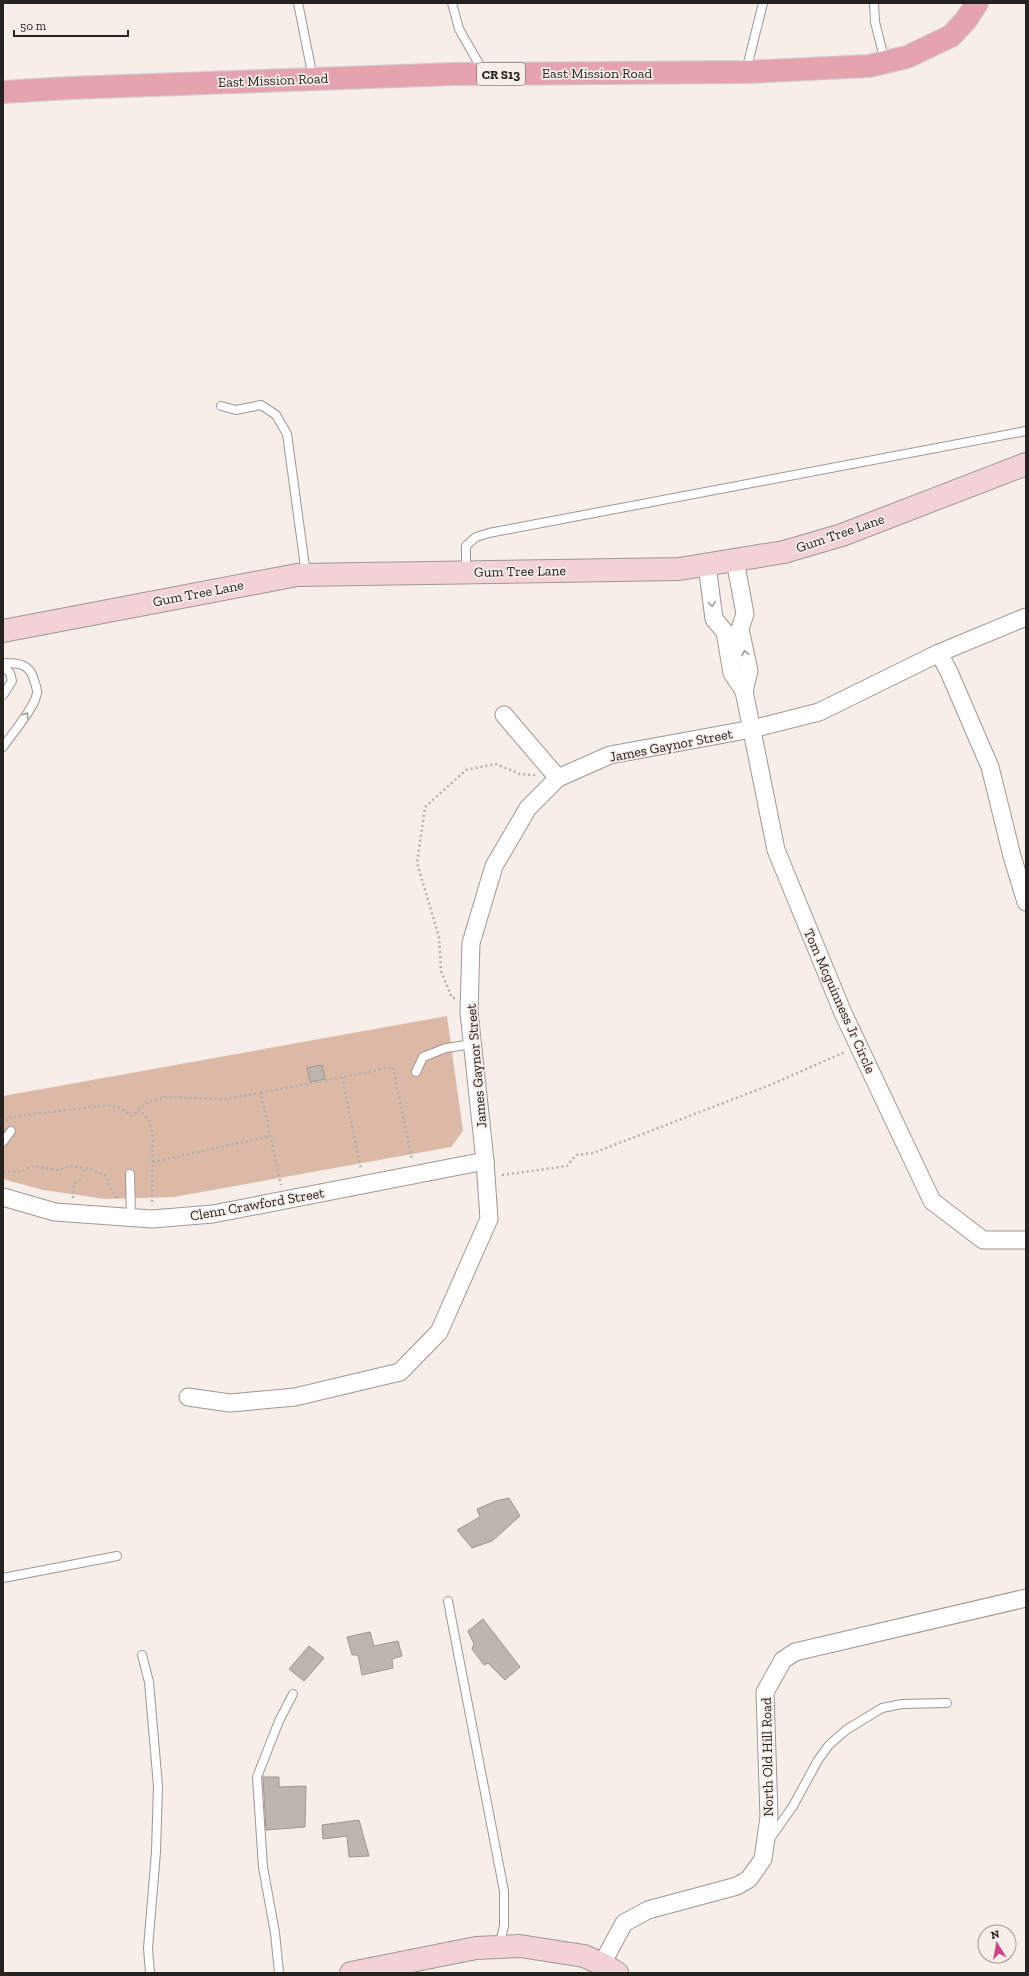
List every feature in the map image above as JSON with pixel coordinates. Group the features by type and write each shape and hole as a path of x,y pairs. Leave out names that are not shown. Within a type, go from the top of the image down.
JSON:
{"main road":[{"name":"East Mission Road","path":"3,92 69,88 313,79 484,74 746,72 869,66 907,57 950,36 966,20 977,3"}],"street":[{"name":"Gum Tree Lane","path":"3,631 297,574 679,569 707,565 784,552 842,535 1026,464"},
{"name":"Tom Mcguinness Jr Circle","path":"733,631 745,614 735,560"},
{"name":"Tom Mcguinness Jr Circle","path":"707,565 714,618 733,631 749,671 744,691 776,850 843,1013 932,1201 983,1240 1026,1240"},
{"name":"James Gaynor Street","path":"188,1397 230,1403 295,1397 400,1372 439,1332 489,1219 486,1169 472,1044 469,996 471,943 494,866 528,808 558,778 610,755 752,728 819,712 938,653 1026,617"},
{"path":"938,653 949,672 990,767 1012,856 1026,902"},
{"path":"504,715 558,778"},
{"name":"Clenn Crawford Street","path":"3,1198 55,1212 152,1219 213,1214 416,1175 486,1169"},
{"name":"North Old Hill Road","path":"610,1968 624,1923 648,1910 737,1886 748,1879 763,1859 770,1817 765,1692 783,1660 795,1652 1026,1598"},
{"path":"351,1973 476,1948 520,1946 577,1955 610,1968"}],"lane":[{"path":"298,3 313,79"},
{"path":"452,3 459,29 484,74"},
{"path":"746,72 763,3"},
{"path":"874,3 875,22 885,62"},
{"path":"221,406 236,410 261,405 276,416 287,434 306,574"},
{"path":"466,572 466,546 476,537 1026,430"},
{"path":"3,665 19,662 26,666 33,675 37,693 28,712 3,747"},
{"path":"3,665 10,673 12,681 3,695"},
{"path":"416,1072 423,1057 446,1048 472,1044"},
{"path":"3,1142 11,1132"},
{"path":"130,1174 131,1218"},
{"path":"3,1578 117,1556"},
{"path":"448,1601 504,1892 504,1926 498,1947"},
{"path":"142,1655 149,1682 158,1786 156,1852 148,1948 150,1973"},
{"path":"279,1973 263,1867 257,1776 279,1721 293,1694"},
{"path":"765,1847 793,1806 818,1760 829,1745 846,1730 882,1708 902,1704 947,1703"}],"path":[{"path":"469,996 452,998 441,971 439,937 417,863 425,807 466,770 496,764 520,774 558,778"},
{"path":"486,1169 566,1166 576,1155 592,1153 770,1085 859,1046"},
{"path":"3,1124 9,1118 106,1105 120,1108 132,1116 148,1102 165,1097 224,1099 394,1067 416,1175"},
{"path":"342,1077 364,1185"},
{"path":"261,1093 284,1200"},
{"path":"139,1110 150,1122 153,1138 152,1219"},
{"path":"153,1162 270,1136"},
{"path":"3,1171 20,1172 32,1166 58,1170 70,1166 85,1168 106,1176 110,1187 131,1218"},
{"path":"72,1213 74,1184 80,1180 85,1168"}],"shaded area":[{"path":"447,1016 463,1131 451,1147 174,1197 106,1199 43,1190 3,1179 3,1096"}],"building":[{"path":"322,1065 325,1079 310,1082 307,1068"},
{"path":"509,1498 520,1516 492,1541 472,1548 457,1530 480,1517 477,1509 496,1501"},
{"path":"483,1619 520,1667 505,1680 488,1663 484,1665 472,1649 474,1644 468,1631"},
{"path":"370,1632 374,1646 398,1641 402,1656 392,1659 393,1668 362,1675 358,1655 352,1655 347,1637"},
{"path":"309,1646 324,1658 304,1681 289,1669"},
{"path":"263,1777 279,1777 279,1787 306,1786 305,1827 266,1830"},
{"path":"359,1820 369,1856 349,1857 347,1836 323,1839 322,1825"}]}
